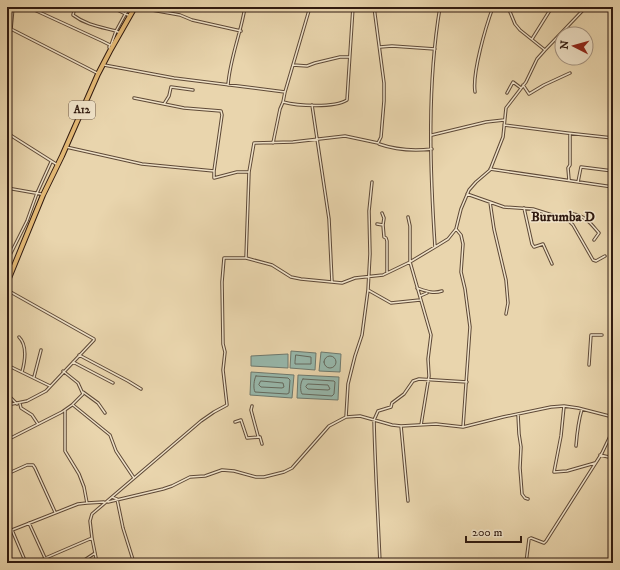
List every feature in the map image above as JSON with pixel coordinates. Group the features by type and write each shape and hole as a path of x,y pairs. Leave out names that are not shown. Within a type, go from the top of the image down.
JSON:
{"highway":[{"name":"A12","path":"7,283 43,194 66,147 110,48 118,32 135,7"}],"street":[{"path":"13,7 11,29 98,74"},
{"path":"28,7 89,34 110,48"},
{"path":"75,7 73,15 79,19 89,24 118,32 125,13 129,7"},
{"path":"111,7 130,16"},
{"path":"135,7 180,15 192,20 240,31"},
{"path":"228,85 230,68 245,7"},
{"path":"273,143 280,109 310,7"},
{"path":"283,102 312,105 342,103 347,100 352,7 374,8 384,83 381,137 378,143"},
{"path":"435,247 432,191 431,113 436,34 440,7"},
{"path":"475,92 475,80 485,32 493,7"},
{"path":"508,7 515,24 520,30 545,50"},
{"path":"531,40 552,7"},
{"path":"97,563 90,526 90,517 92,514 201,421 227,405 223,370 225,352 223,340 223,260 225,258 246,258 272,265 291,277 345,282 355,278 387,273 410,262 448,239 456,229 467,194 476,182 490,169 503,137 506,108 522,87 545,50 586,7"},
{"path":"380,47 392,46 435,50"},
{"path":"293,64 308,66 340,57 349,57"},
{"path":"103,65 122,70 168,77 285,92"},
{"path":"507,93 513,82 522,87 529,94 570,73"},
{"path":"164,104 169,96 171,87 193,90"},
{"path":"134,98 164,104 222,112 214,171 215,178 236,172 249,172"},
{"path":"312,105 316,140 329,219 332,282"},
{"path":"431,135 486,122 504,120"},
{"path":"504,125 613,138"},
{"path":"7,133 51,162 58,164"},
{"path":"569,180 568,168 570,165 570,134"},
{"path":"246,258 249,172 254,143 316,140 345,136 378,143 393,148 410,150 432,149"},
{"path":"66,147 142,164 214,171"},
{"path":"13,267 7,261 27,221 37,193 51,162"},
{"path":"578,182 580,166 613,171"},
{"path":"490,169 613,187"},
{"path":"346,417 348,384 354,356 362,335 368,290 369,211 372,182"},
{"path":"7,188 43,194"},
{"path":"467,194 504,207 533,209 571,222 594,261 605,256"},
{"path":"490,202 494,229 506,280 508,303 506,314"},
{"path":"524,208 532,244 534,247 543,244 552,264"},
{"path":"382,213 384,218 384,237 387,241 387,273"},
{"path":"571,222 573,214 582,215 599,233 594,240"},
{"path":"408,217 410,226 410,262 430,333 428,380 421,425"},
{"path":"377,224 383,225"},
{"path":"456,229 461,235 463,244 461,272 470,321 463,427"},
{"path":"417,288 436,293 442,291"},
{"path":"7,290 94,338 94,340 46,390 37,396 18,403 7,405"},
{"path":"368,290 391,303 421,300"},
{"path":"420,296 430,292"},
{"path":"589,365 592,335 602,335"},
{"path":"19,337 23,341 25,353 22,372"},
{"path":"34,377 41,350"},
{"path":"79,355 141,389"},
{"path":"73,362 113,383"},
{"path":"7,365 50,386"},
{"path":"63,371 78,383 83,392 98,403 105,413"},
{"path":"380,563 374,420 378,411 390,408 396,400 404,394 413,381 419,379 467,382"},
{"path":"7,440 65,410 72,405 83,392"},
{"path":"7,394 18,403 21,408 32,415 38,424"},
{"path":"72,405 110,435 114,441 116,451 134,478"},
{"path":"252,406 258,436 260,437 262,444"},
{"path":"564,406 561,436 554,472 595,463"},
{"path":"7,532 55,513 87,503 105,502 163,489 190,477 205,476 222,470 256,477 264,477 284,472 292,468 329,426 346,417 360,416 401,426 436,424 463,427 551,407 564,406 613,417"},
{"path":"576,446 578,425 582,409"},
{"path":"65,410 65,451 79,474 84,487 87,503"},
{"path":"518,414 521,444 520,468 522,494 528,499"},
{"path":"235,422 241,420 246,438 258,436"},
{"path":"401,426 408,501"},
{"path":"526,563 529,539 531,538 546,542 600,455 613,430"},
{"path":"600,455 613,458"},
{"path":"7,474 27,465 33,465 55,513"},
{"path":"112,497 117,499"},
{"path":"117,499 123,528 134,563"},
{"path":"29,523 45,558"},
{"path":"12,530 26,563"},
{"path":"34,563 92,538"},
{"path":"80,563 95,552"}],"water":[{"path":"291,351 316,353 315,370 290,368"},
{"path":"321,352 341,354 340,372 319,371"},
{"path":"288,354 288,368 251,366 251,356"},
{"path":"251,372 294,375 292,398 250,395"},
{"path":"298,375 339,377 338,400 297,398"}],"district":[{"name":"Burumba D","path":"563,217"}]}
